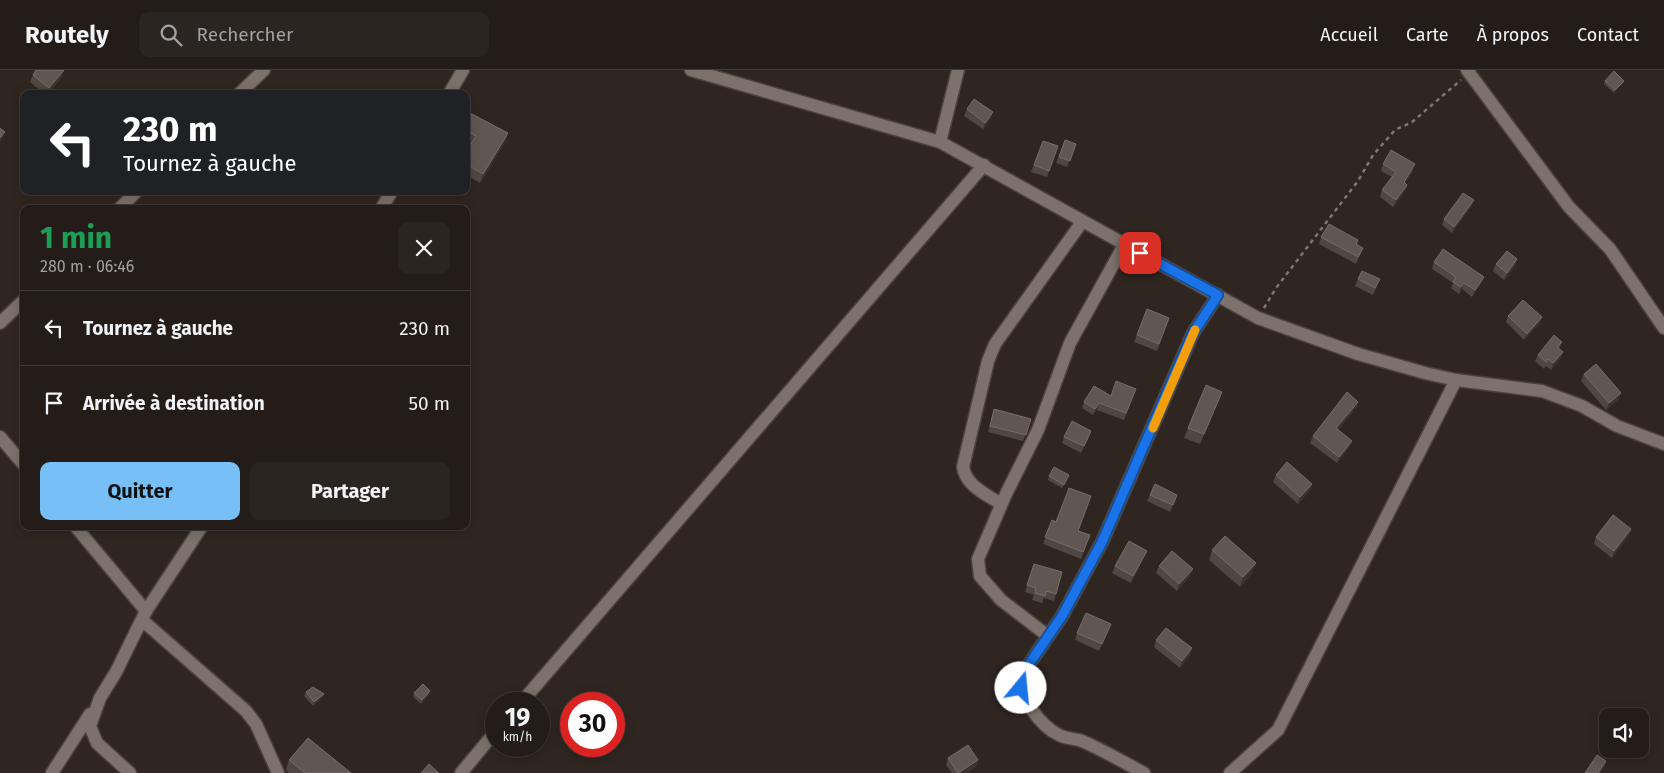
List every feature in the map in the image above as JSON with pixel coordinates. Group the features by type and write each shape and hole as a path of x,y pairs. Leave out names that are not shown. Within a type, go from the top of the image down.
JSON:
{"street":[{"path":"244,90 264,70"},
{"path":"451,90 463,70"},
{"path":"691,70 733,76 940,142 1258,318 1358,354 1456,380 1542,391 1582,406 1617,426 1664,444"},
{"path":"940,142 958,70"},
{"path":"1468,72 1569,207 1610,249 1664,328"},
{"path":"530,692 984,165"},
{"path":"123,205 133,195"},
{"path":"1002,504 972,485 965,476 963,467 988,361 995,344 1082,222"},
{"path":"1048,636 1001,600 980,576 978,559 1038,430 1070,343 1124,245"},
{"path":"1144,773 1080,740 1060,736 1042,722 1026,700 1021,688 1021,676 1062,616 1102,542 1193,333 1218,295"},
{"path":"0,322 20,304"},
{"path":"1230,773 1278,730 1456,380"},
{"path":"0,437 20,460"},
{"path":"78,530 144,616 246,711 256,724 278,773"},
{"path":"52,773 100,698 144,616 199,530"},
{"path":"100,698 90,726 97,743 130,773"},
{"path":"460,773 485,745"}],"path":[{"path":"1258,318 1276,288 1358,181 1373,155 1395,130 1412,122 1468,72"}],"building":[{"path":"36,70 64,70 49,88 33,75"},
{"path":"1614,71 1624,81 1615,90 1605,81"},
{"path":"974,99 993,112 985,123 967,109"},
{"path":"470,113 508,133 483,174 470,166 470,146 476,136 470,133"},
{"path":"0,128 5,132 0,138"},
{"path":"1065,140 1076,144 1070,161 1059,157"},
{"path":"1043,141 1058,146 1049,171 1034,165"},
{"path":"1391,150 1415,164 1404,182 1407,185 1396,200 1382,190 1396,172 1383,164"},
{"path":"1463,193 1474,200 1454,227 1444,219"},
{"path":"1329,224 1358,240 1356,244 1363,248 1358,257 1321,237"},
{"path":"1443,249 1484,277 1475,290 1464,283 1461,287 1453,282 1456,277 1434,262"},
{"path":"1507,251 1517,259 1507,273 1496,264"},
{"path":"1362,271 1380,279 1375,288 1358,279"},
{"path":"1523,300 1542,317 1527,334 1508,316"},
{"path":"1147,309 1169,318 1159,344 1137,335"},
{"path":"1554,335 1562,342 1557,347 1563,352 1553,363 1548,359 1546,362 1538,355"},
{"path":"1596,364 1621,393 1609,403 1584,374"},
{"path":"1116,381 1136,389 1126,413 1099,403 1095,409 1084,402 1094,386 1111,396"},
{"path":"1206,385 1222,392 1204,434 1188,428"},
{"path":"1347,392 1358,402 1336,428 1352,441 1339,457 1313,436"},
{"path":"994,409 1031,419 1026,435 990,426"},
{"path":"1072,421 1091,431 1084,446 1064,437"},
{"path":"1287,462 1312,484 1300,497 1276,475"},
{"path":"1054,467 1069,475 1064,485 1049,476"},
{"path":"1155,484 1177,495 1173,505 1150,495"},
{"path":"1069,488 1091,496 1078,531 1090,535 1083,552 1045,537 1052,520 1056,522"},
{"path":"1613,515 1631,529 1614,551 1596,537"},
{"path":"1225,536 1256,563 1243,577 1212,550"},
{"path":"1129,541 1147,551 1133,576 1115,566"},
{"path":"1172,551 1193,569 1179,584 1159,566"},
{"path":"1034,564 1062,572 1056,594 1046,591 1045,596 1035,593 1036,588 1027,585"},
{"path":"1086,613 1111,624 1102,644 1077,633"},
{"path":"1166,628 1192,648 1182,661 1156,640"},
{"path":"423,684 430,691 422,700 414,693"},
{"path":"313,687 324,694 314,702 306,692"},
{"path":"308,738 351,773 305,773 289,760"},
{"path":"968,745 978,760 958,773 948,758"},
{"path":"1597,755 1606,761 1598,773 1585,773"},
{"path":"429,764 439,773 421,773"}],"slow traffic":[{"path":"1153,428 1158,412 1195,330"}],"route":[{"path":"1021,688 1021,676 1062,616 1102,542 1193,333 1218,295 1140,253"}]}
